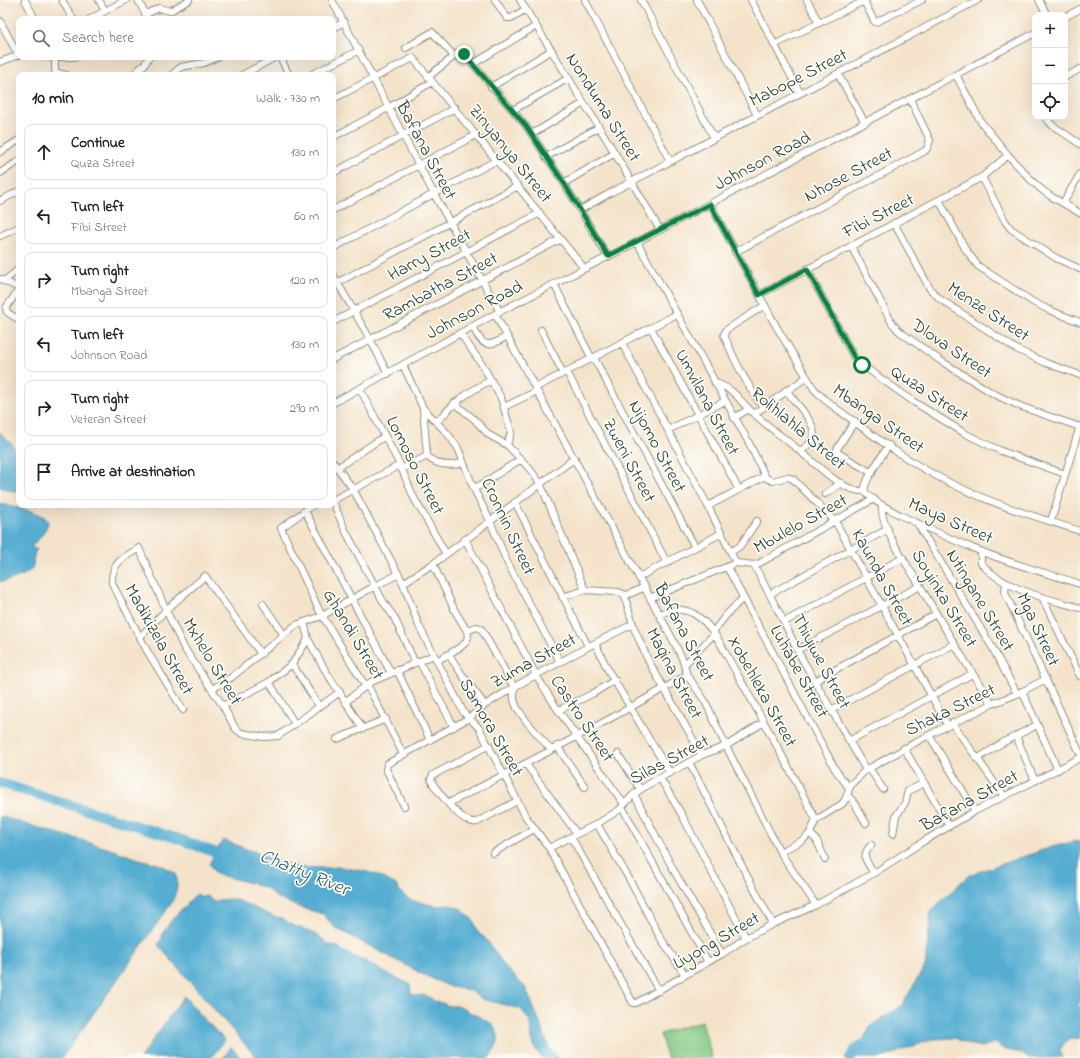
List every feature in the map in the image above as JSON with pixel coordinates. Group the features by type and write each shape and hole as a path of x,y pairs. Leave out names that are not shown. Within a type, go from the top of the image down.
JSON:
{"street":[{"path":"25,0 33,16"},
{"path":"62,0 71,16"},
{"path":"99,0 105,11"},
{"path":"96,16 126,0"},
{"path":"138,0 147,16 159,8 170,11 189,0"},
{"name":"Bafana Street","path":"332,0 418,165 482,281 507,336 679,650 687,675 701,694 780,852 816,905 874,873 975,811 1080,758"},
{"path":"495,0 507,18 511,18 526,9"},
{"name":"Nonduma Street","path":"520,0 615,153 660,230"},
{"path":"585,0 670,161"},
{"path":"641,0 714,138"},
{"path":"697,0 757,115"},
{"path":"751,0 800,93"},
{"path":"808,0 819,24"},
{"path":"774,45 865,1 874,21 876,22 922,0"},
{"name":"Mabope Street","path":"580,210 757,115 978,0"},
{"path":"1040,0 1046,12"},
{"path":"1068,15 1080,9"},
{"path":"0,21 16,50"},
{"path":"336,26 344,22"},
{"path":"473,64 536,26"},
{"path":"406,48 432,32 454,56"},
{"name":"Johnson Road","path":"336,402 497,313 637,242 1032,35"},
{"path":"492,87 552,50"},
{"path":"316,72 358,51"},
{"path":"336,135 388,108 430,79 454,56 461,53 466,56 532,134 546,158 564,183 608,256"},
{"path":"0,61 16,56"},
{"name":"Zinyanya Street","path":"372,78 413,58 584,268"},
{"path":"55,60 57,72"},
{"path":"136,72 147,60"},
{"path":"175,72 181,67 204,63 211,60"},
{"path":"248,72 270,60"},
{"path":"282,60 288,72"},
{"path":"1068,75 1080,69"},
{"path":"838,74 865,123"},
{"path":"956,75 981,122 1008,155 1042,190 1080,213"},
{"path":"336,97 372,78"},
{"path":"513,110 569,78"},
{"name":"Nhose Street","path":"735,252 924,151 928,147 930,140 910,99"},
{"path":"532,134 584,103"},
{"path":"336,171 455,108"},
{"path":"1048,120 1052,125 1080,144"},
{"path":"546,158 599,127"},
{"path":"336,208 476,135"},
{"path":"0,152 16,142"},
{"path":"564,183 615,153"},
{"name":"Fibi Street","path":"759,295 982,177 1008,155"},
{"path":"336,246 497,160"},
{"path":"0,173 16,163"},
{"path":"1063,203 1080,174"},
{"path":"982,177 1005,221 1011,229 1056,258 1080,269"},
{"path":"336,283 518,186"},
{"path":"0,201 16,193"},
{"path":"939,200 966,250 978,266 1033,302 1080,322"},
{"name":"Mbanga Street","path":"710,204 759,295 806,377 817,393 855,422 933,474 951,484 1002,505 1080,531"},
{"name":"Harry Street","path":"336,320 540,213"},
{"name":"Menze Street","path":"894,223 930,288 940,299 1016,349 1080,375"},
{"path":"0,236 16,229"},
{"name":"Rambatha Street","path":"336,357 561,239"},
{"name":"Rolihlahla Street","path":"637,242 766,476"},
{"name":"Dlova Street","path":"851,246 892,323 899,331 941,361 994,394 1022,407 1080,426"},
{"name":"Quza Street","path":"807,269 854,357 862,365 914,402 978,441 1065,474"},
{"path":"16,271 2,280 16,287"},
{"name":"Nijomo Street","path":"554,284 694,548"},
{"path":"336,286 370,339 388,374"},
{"path":"16,293 6,308 7,312 16,318"},
{"path":"763,407 752,392 734,361 724,335 726,330 765,305"},
{"path":"504,408 565,373 677,314"},
{"path":"473,327 480,340 488,344 496,343 507,336"},
{"name":"Umvilana Street","path":"651,328 739,490"},
{"name":"Zweni Street","path":"541,330 667,563"},
{"path":"460,333 483,366 499,394 511,432 507,445"},
{"path":"622,343 722,533 736,563"},
{"path":"403,365 423,408 457,446 463,463"},
{"path":"734,418 763,407 806,377"},
{"path":"437,422 454,403 491,380"},
{"name":"Rolihlahla Street","path":"715,383 728,388 752,412 840,483 855,491 865,491"},
{"name":"Lomoso Street","path":"360,389 401,467 414,498 446,554"},
{"path":"786,390 810,421 814,429 812,440 800,451"},
{"path":"668,430 725,401"},
{"path":"454,403 474,419 492,438 507,445 521,459 540,483 585,590"},
{"path":"336,499 353,489 427,456 423,408"},
{"path":"855,422 837,449 838,453 872,473"},
{"path":"1051,521 1080,426"},
{"path":"336,464 385,436"},
{"path":"865,491 866,483 889,445"},
{"name":"Cronnin Street","path":"427,456 432,460 446,465 463,463 507,562 560,662"},
{"path":"403,583 433,564 514,502 575,458"},
{"path":"474,489 521,459"},
{"name":"Samora Street","path":"336,466 353,489 399,574 419,626 464,713 477,725 489,745 517,801 534,829 549,848 633,1003"},
{"path":"708,506 766,476"},
{"name":"Kaunda Street","path":"766,476 768,479 773,481 787,477 792,479 835,521 931,696 950,725 1004,796"},
{"path":"825,494 840,483"},
{"name":"Maya Street","path":"865,491 882,505 982,552 1080,584"},
{"name":"Mbulelo Street","path":"650,598 736,563 754,565 761,563 874,499"},
{"path":"514,502 588,646"},
{"name":"Soyinka Street","path":"882,505 882,514 888,530 903,558 972,674 992,704"},
{"path":"309,508 305,511 430,740"},
{"path":"336,508 345,530 375,586 394,617 417,662 454,727"},
{"name":"Ghandi Street","path":"305,511 281,528 318,610 386,719 403,754"},
{"path":"731,552 740,546 757,520"},
{"name":"Ntingane Street","path":"918,523 1019,693 1037,725 1058,770"},
{"path":"770,594 888,530"},
{"path":"639,577 722,533"},
{"name":"Castro Street","path":"465,539 536,675 623,806 708,962"},
{"name":"Mxhelo Street","path":"139,548 141,556 184,648 223,706 235,728 241,734 264,737 281,734 295,724"},
{"name":"Madikizela Street","path":"139,548 118,562 115,566 112,576 115,590 146,649 183,710"},
{"path":"982,552 982,563 994,576 1006,583 1042,597 1080,608"},
{"path":"784,622 903,558"},
{"path":"433,564 451,604 467,631 467,639 464,644 449,655 437,661"},
{"name":"Thiyiwe Street","path":"754,565 814,681 849,741 868,769"},
{"name":"Luhabe Street","path":"726,567 835,769 849,788"},
{"path":"212,689 232,677 296,625 322,616 399,574"},
{"path":"140,636 166,610 205,576 261,654"},
{"name":"Mga Street","path":"1006,583 1006,596 1080,753"},
{"path":"797,650 920,586"},
{"path":"562,596 585,590 621,592 625,596 644,587"},
{"name":"Maqina Street","path":"625,596 633,624 648,660 702,755"},
{"path":"1042,597 1080,676"},
{"path":"684,665 714,633 727,614 743,598"},
{"path":"263,604 284,635"},
{"name":"Xobehleka Street","path":"659,614 672,609 684,610 700,618 714,633 764,722 816,820"},
{"path":"814,681 936,614"},
{"path":"304,622 308,639 325,670 363,729"},
{"name":"Zuma Street","path":"404,806 386,769 387,764 469,718 485,705 514,687 588,646 633,624"},
{"path":"467,631 476,627 480,628 514,687 514,700 517,708 527,722 554,748 585,786"},
{"path":"223,706 269,682 292,664 308,639"},
{"path":"595,643 670,773"},
{"path":"831,710 954,644"},
{"path":"345,702 366,686 434,655"},
{"path":"449,655 468,684 485,705"},
{"path":"292,664 319,706"},
{"path":"849,741 972,674"},
{"path":"449,803 526,764 687,675"},
{"name":"Shaka Street","path":"816,820 837,808 845,800 849,788 856,779 868,769 929,735 1046,679"},
{"path":"559,710 615,680"},
{"path":"269,682 295,724 340,692"},
{"path":"337,738 386,719"},
{"name":"Silas Street","path":"549,848 578,834 619,810 640,789 702,755 726,746 764,722"},
{"path":"977,759 1037,725"},
{"path":"929,735 975,811"},
{"path":"1016,736 1035,781"},
{"path":"489,745 432,777 432,784 459,815 469,822 474,823 517,801"},
{"path":"904,748 949,826"},
{"path":"618,754 640,789"},
{"path":"689,762 773,924"},
{"path":"526,764 578,834"},
{"path":"868,769 883,789"},
{"path":"660,778 682,815 746,938"},
{"path":"893,834 896,816 905,803 908,791 924,783"},
{"path":"634,794 670,863 722,954"},
{"path":"847,795 853,801 866,823"},
{"path":"780,852 803,840 810,833 816,820"},
{"path":"596,824 628,877 660,937 685,975"},
{"path":"493,853 534,829"},
{"path":"810,833 817,841 826,859"},
{"path":"571,837 659,991"},
{"path":"871,846 864,856 874,873"},
{"name":"Liyong Street","path":"633,1003 636,1003 659,991 746,938 816,905"}],"green space":[{"path":"702,1021 712,1058 667,1058 660,1034"}],"water":[{"path":"0,432 11,443 16,453 16,492 0,487"},
{"path":"0,504 35,512 46,518 48,524 42,535 32,547 33,549 37,549 34,555 32,569 20,576 0,582"},
{"path":"0,816 156,863 176,874 176,889 171,904 62,1058 0,1058"},
{"path":"223,840 284,863 300,867 340,867 376,874 396,885 401,893 410,900 437,906 450,905 462,909 474,921 478,933 485,938 506,968 525,987 549,1048 557,1058 542,1058 536,1050 531,1037 530,1021 521,1009 482,999 469,990 451,987 424,975 334,927 323,914 299,907 277,898 266,888 216,874 209,864"},
{"path":"1080,840 1080,1003 1077,1005 1080,1007 1080,1038 1070,1040 1064,1044 1060,1050 1063,1057 1029,1058 1019,1052 1006,1050 994,1043 982,1047 967,1044 955,1038 933,1039 879,1058 853,1058 871,1026 902,1005 925,966 931,911 969,875 1052,847"},
{"path":"197,894 202,897 208,896 213,902 231,899 239,901 274,917 281,918 290,924 313,933 323,939 327,944 340,948 342,951 410,984 411,994 428,996 435,1002 449,1006 456,1006 474,1014 492,1024 494,1027 498,1036 496,1048 489,1058 257,1058 158,945 162,938 162,934 172,919 186,907 188,902"},
{"path":"184,996 225,1040 211,1058 140,1058"},
{"path":"231,1047 241,1058 223,1058"}],"waterway":[{"name":"Chatty River","path":"0,783 176,838 227,857"},
{"name":"Chatty River","path":"850,1058 855,1050 870,1041"}],"route":[{"path":"464,54 526,126 564,183 608,256 710,204 759,295 807,269 854,357 862,365"}]}
